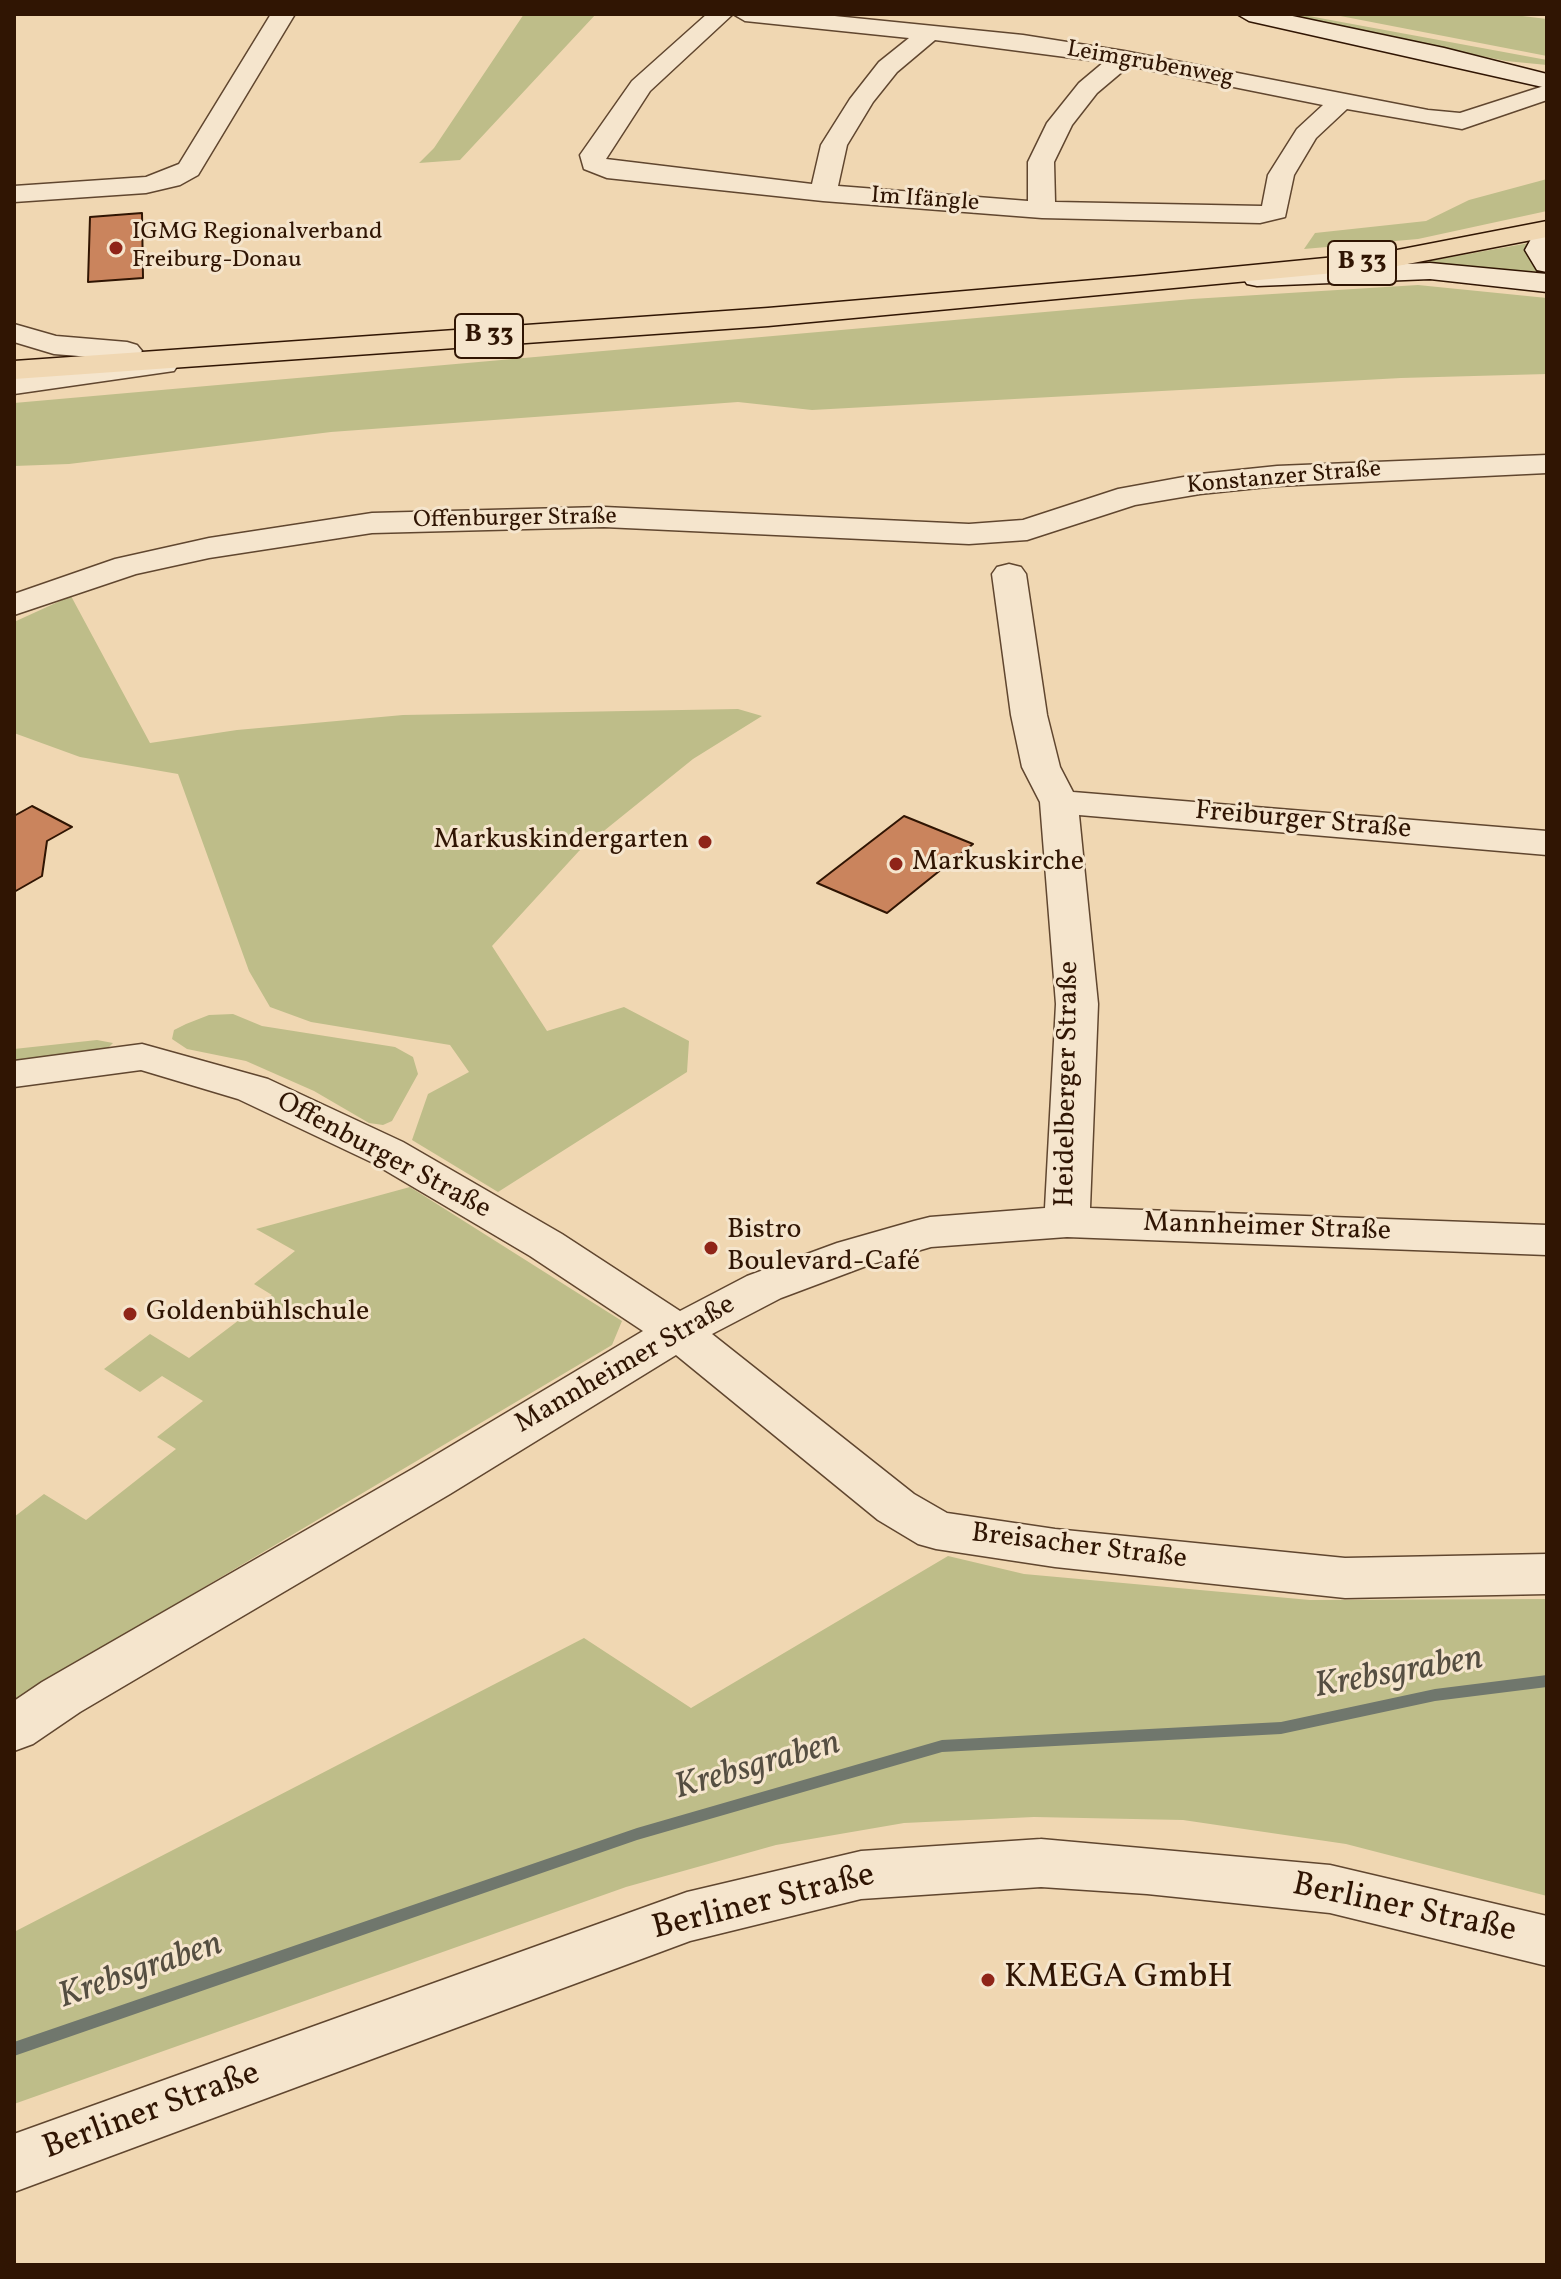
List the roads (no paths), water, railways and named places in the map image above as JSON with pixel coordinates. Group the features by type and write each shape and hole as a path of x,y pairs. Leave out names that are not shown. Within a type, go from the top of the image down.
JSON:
{"main road":[{"name":"B 33","path":"14,370 768,317 1175,282 1387,260 1547,232"}],"street":[{"path":"14,194 146,185 171,179 189,169 283,14"},
{"name":"Im Ifängle","path":"721,14 641,86 593,155 593,163 607,170 823,193 1042,210 1260,215 1275,211 1281,175 1306,134 1341,101"},
{"name":"Leimgrubenweg","path":"745,14 1124,58 1341,101 1462,121 1547,92"},
{"path":"1249,14 1444,55 1547,81"},
{"path":"823,193 834,145 862,99 888,67 929,33"},
{"path":"1042,210 1041,162 1060,123 1088,88 1124,58"},
{"path":"1547,232 1539,250 1547,264"},
{"path":"1175,282 1430,271 1547,283"},
{"path":"14,333 75,348 277,350"},
{"path":"14,385 277,350"},
{"name":"Konstanzer Straße","path":"1027,530 1068,513 1129,496 1200,484 1277,476 1547,464"},
{"name":"Offenburger Straße","path":"14,605 127,566 224,545 372,523 604,517 969,534 1027,530"},
{"path":"969,534 979,555 1009,574 1027,555 1027,530"},
{"name":"Heidelberger Straße","path":"1009,574 1029,715 1041,767 1059,802 1077,1004 1067,1222"},
{"name":"Freiburger Straße","path":"1059,802 1547,843"},
{"name":"Offenburger Straße","path":"14,1074 142,1057 253,1089 399,1159 546,1245 678,1332"},
{"name":"Mannheimer Straße","path":"14,1729 61,1697 432,1481 678,1332 764,1287 868,1250 930,1232 1067,1222 1547,1240"},
{"name":"Breisacher Straße","path":"678,1332 896,1507 936,1530 1055,1548 1345,1578 1547,1574"},
{"name":"Berliner Straße","path":"14,2163 687,1917 861,1875 1041,1863 1147,1870 1330,1889 1547,1941"}],"waterway":[{"name":"Krebsgraben","path":"14,2049 637,1834 942,1746 1281,1728 1435,1695 1547,1681"}],"place":[{"name":"IGMG Regionalverband Freiburg-Donau","path":"116,248"},
{"name":"Markuskindergarten","path":"705,842"},
{"name":"Markuskirche","path":"896,864"},
{"name":"Bistro Boulevard-Café","path":"711,1248"},
{"name":"Goldenbühlschule","path":"130,1314"},
{"name":"KMEGA GmbH","path":"988,1980"}]}
